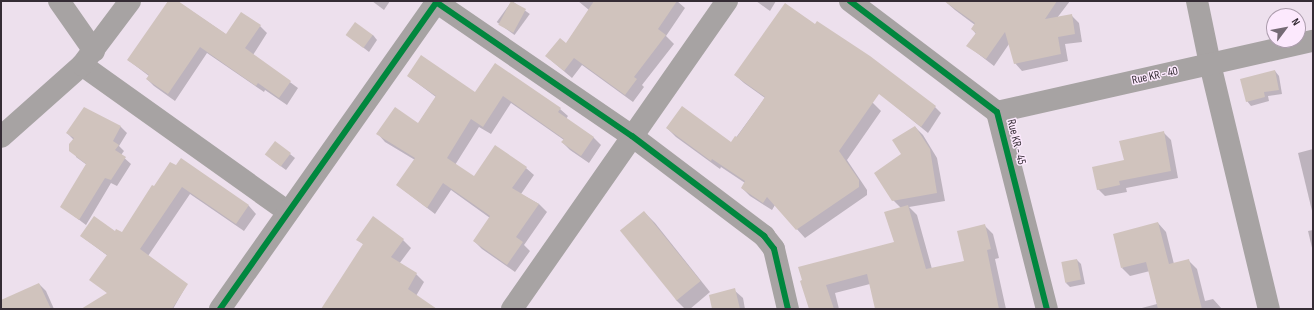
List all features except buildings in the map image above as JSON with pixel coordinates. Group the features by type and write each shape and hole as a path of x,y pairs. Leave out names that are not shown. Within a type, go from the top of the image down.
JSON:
{"street":[{"path":"59,1 88,58 288,212"},
{"path":"1,137 88,58 130,1"},
{"path":"220,309 437,1 632,136 770,242 774,249 788,309"},
{"path":"512,309 727,1"},
{"name":"Rue KR - 45","path":"850,1 997,112 1047,309"},
{"path":"1197,1 1210,64 1269,309"},
{"name":"Rue KR - 40","path":"997,112 1313,41"}],"cycle path":[{"path":"220,309 437,1"},
{"path":"850,1 997,112 1047,309"},
{"path":"436,2 632,136 764,236 774,249 788,309"}]}
